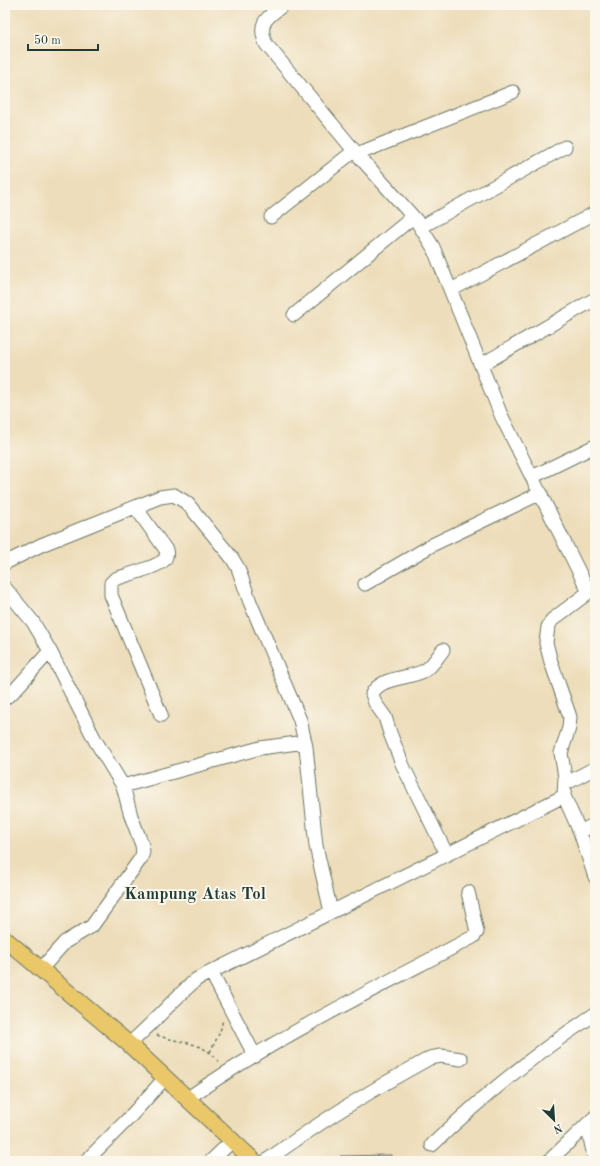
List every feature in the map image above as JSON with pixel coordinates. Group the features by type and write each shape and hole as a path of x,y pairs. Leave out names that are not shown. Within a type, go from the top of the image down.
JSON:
{"main road":[{"path":"5,939 129,1044 254,1161"}],"street":[{"path":"283,5 265,20 262,28 266,44 356,152 417,222 433,246 501,415 540,493 592,590 552,620 546,635 547,652 570,717 569,728 561,753 565,790 594,874"},
{"path":"272,217 356,152 513,92"},
{"path":"294,315 417,222 565,147"},
{"path":"451,290 595,213"},
{"path":"481,365 595,299"},
{"path":"532,477 595,446"},
{"path":"365,584 434,544 540,493"},
{"path":"5,563 41,545 168,495 180,497 187,503 232,558 238,568 250,602 300,720 305,742 316,846 331,912"},
{"path":"136,508 166,550 167,554 164,560 157,564 115,579 111,583 111,595 161,715"},
{"path":"5,588 33,622 95,740 123,786 143,852 141,858 92,926 65,942 41,969"},
{"path":"443,650 428,668 414,676 385,683 378,687 372,694 375,703 385,717 403,766 447,855"},
{"path":"5,698 12,693 50,652"},
{"path":"123,786 260,748 305,742"},
{"path":"129,1044 187,988 211,972 447,855 565,790 595,768"},
{"path":"580,832 595,824"},
{"path":"188,1098 225,1072 391,979 473,937 477,932 468,892"},
{"path":"211,972 227,1002 259,1054"},
{"path":"432,1145 479,1100 525,1062 560,1036 595,1014"},
{"path":"266,1161 303,1134 369,1093 430,1058 441,1056 461,1059"},
{"path":"86,1161 166,1077"},
{"path":"549,1161 591,1120"},
{"path":"591,1120 595,1161"},
{"path":"212,1161 232,1140"}],"path":[{"path":"210,1052 220,1032 227,1002"},
{"path":"146,1029 163,1037 194,1044 210,1052 220,1063 225,1072"}],"building":[{"path":"391,1155 391,1161 340,1161 340,1156"}],"district":[{"name":"Kampung Atas Tol","path":"195,893"}]}
